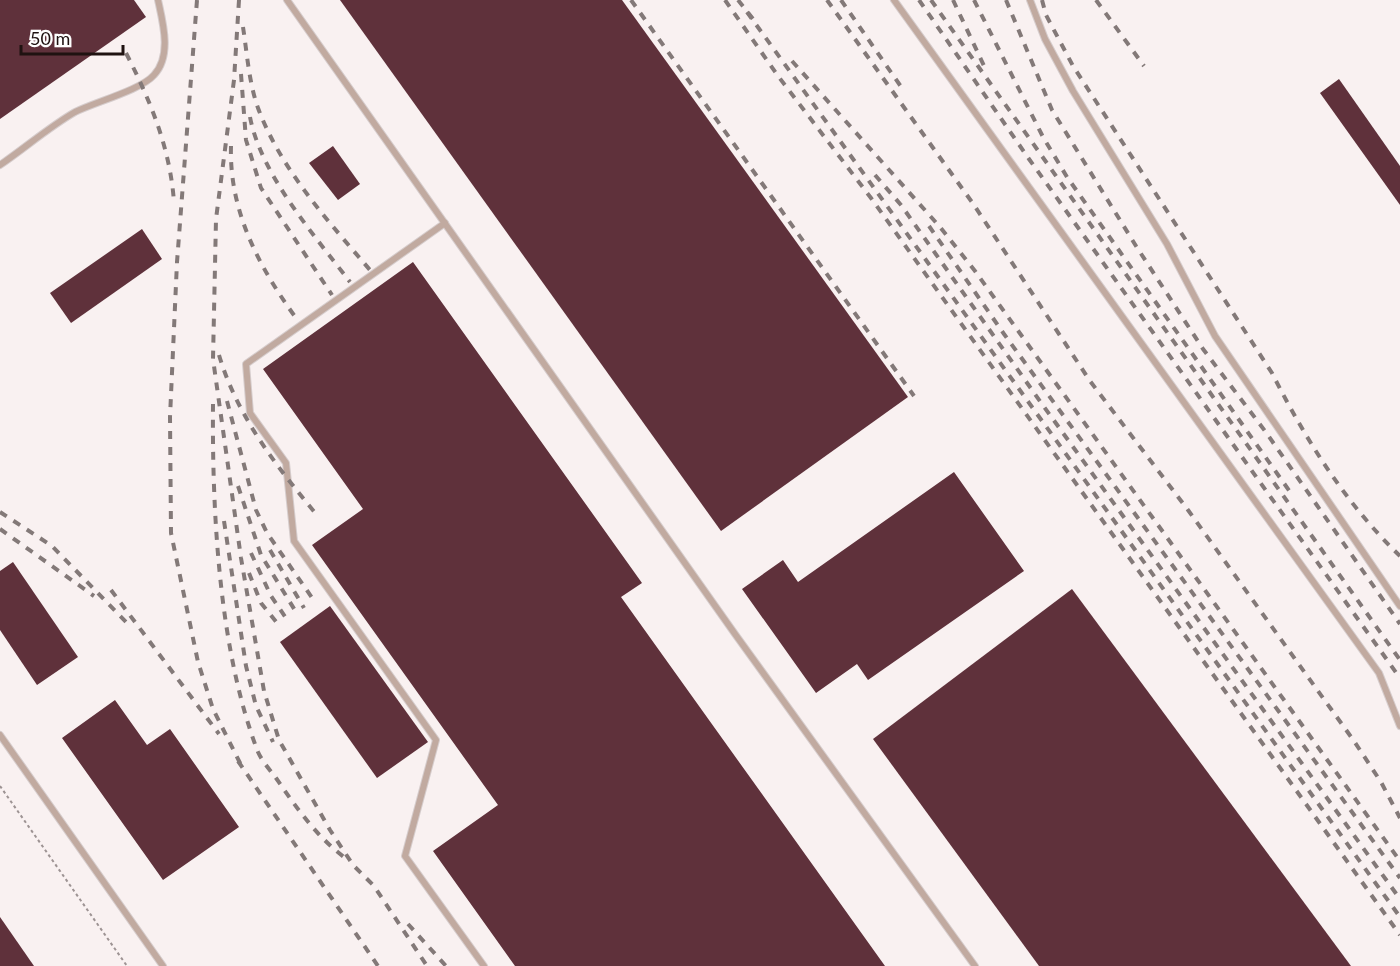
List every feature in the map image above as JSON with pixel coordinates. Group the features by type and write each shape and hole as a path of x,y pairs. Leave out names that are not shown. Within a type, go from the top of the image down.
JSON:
{"lane":[{"path":"0,165 75,113 142,84 155,75 163,55 165,32 159,0"},
{"path":"287,0 735,634 975,966"},
{"path":"894,0 1379,673 1400,726"},
{"path":"1030,0 1045,39 1073,91 1167,244 1215,336 1400,606"},
{"path":"445,223 246,364 250,412 286,463 294,541 436,740 405,856 484,966"},
{"path":"0,735 163,966"}],"path":[{"path":"0,786 127,966"}],"building":[{"path":"0,0 134,0 146,17 0,119"},
{"path":"340,0 622,0 908,397 721,531"},
{"path":"1339,79 1400,166 1400,205 1320,93"},
{"path":"333,146 360,184 338,200 309,163"},
{"path":"142,229 162,259 71,323 50,293"},
{"path":"413,262 642,583 621,597 885,966 515,966 433,851 498,805 312,545 363,509 263,369"},
{"path":"954,472 1024,571 868,680 857,664 816,693 742,589 783,560 798,582"},
{"path":"13,562 78,657 37,685 0,630 0,571"},
{"path":"1072,589 1351,966 1039,966 873,739"},
{"path":"330,606 428,742 377,778 280,642"},
{"path":"115,700 147,745 170,729 239,827 163,880 62,738"},
{"path":"0,917 34,966 0,966"}],"railway":[{"path":"197,0 177,262 170,417 171,533 198,662 213,709 242,767"},
{"path":"239,0 234,80 216,219 213,359 241,558 264,691 279,740 330,830 353,865 374,886 427,966"},
{"path":"631,0 914,396"},
{"path":"725,0 778,76 871,198 1400,935"},
{"path":"738,0 753,19"},
{"path":"827,0 974,205 1090,381 1188,510 1354,741 1381,782 1400,818"},
{"path":"841,0 904,91"},
{"path":"919,0 1029,159 1400,678"},
{"path":"931,0 1400,660"},
{"path":"953,0 985,68"},
{"path":"974,0 1043,137 1067,177 1293,496"},
{"path":"1006,0 1052,110 1136,246 1203,349 1265,431 1400,624"},
{"path":"1042,0 1046,15 1073,66 1272,373 1328,470 1380,536 1400,556"},
{"path":"1096,0 1144,66"},
{"path":"747,12 1400,917"},
{"path":"243,27 252,88 258,108 279,153 307,194 370,270"},
{"path":"126,53 143,89 164,144 174,202"},
{"path":"792,61 940,227 975,271 1400,861"},
{"path":"241,74 246,140 261,188 332,295"},
{"path":"250,117 256,139 277,183 350,282"},
{"path":"231,146 235,193 241,216 270,279 296,318"},
{"path":"875,175 901,205 1400,899"},
{"path":"929,226 1004,334 1400,878"},
{"path":"219,355 236,399 259,440 317,515"},
{"path":"227,401 256,510 267,533 315,602"},
{"path":"213,404 214,490 220,581 234,670 245,712 258,752 264,762 307,820 324,840 344,857"},
{"path":"238,486 261,555 296,612"},
{"path":"0,512 52,546 128,624"},
{"path":"224,521 246,666 256,706 273,742"},
{"path":"0,529 94,596"},
{"path":"270,550 304,608"},
{"path":"251,553 271,596 286,618"},
{"path":"249,573 261,603 278,624"},
{"path":"111,590 219,734"},
{"path":"238,761 378,966"},
{"path":"408,924 446,966"}]}
